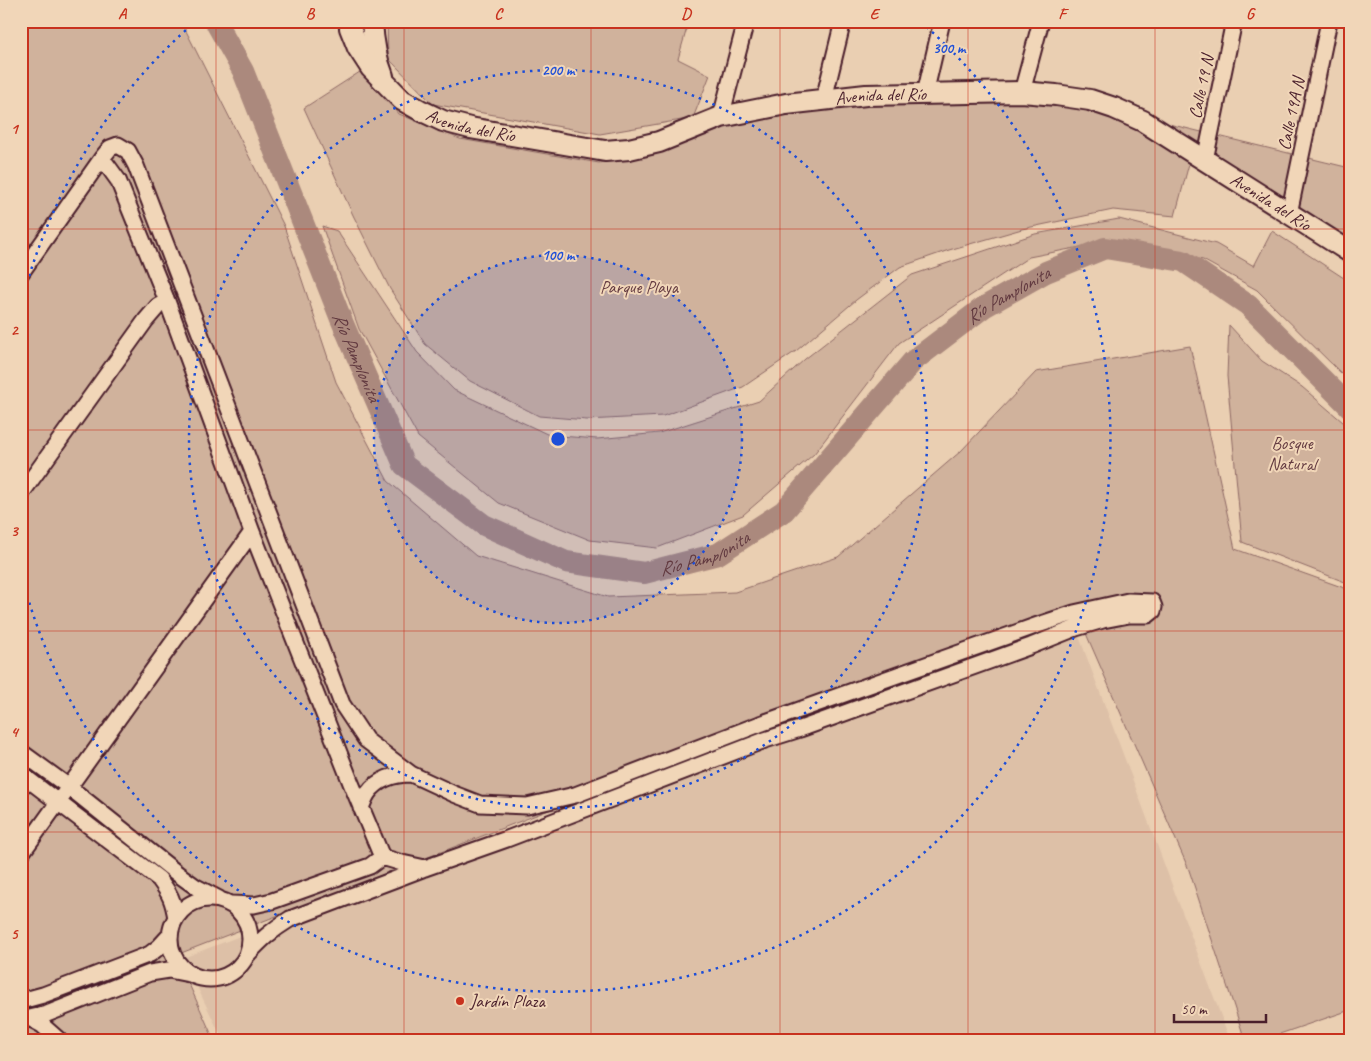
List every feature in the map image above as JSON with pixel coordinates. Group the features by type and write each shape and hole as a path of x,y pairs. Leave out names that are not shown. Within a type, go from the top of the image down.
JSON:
{"main road":[{"path":"348,24 354,30 361,30 369,26 372,21"},
{"path":"372,21 376,54 388,87"},
{"name":"Avenida del Río","path":"348,24 358,48 371,68 388,87 409,105 444,121 470,128 605,151 629,149 659,142 721,117 786,104 824,99 866,95 1022,92 1090,100 1143,121 1350,252"}],"street":[{"path":"721,117 746,21"},
{"path":"824,99 843,21"},
{"path":"926,94 942,21"},
{"path":"1022,92 1041,21"},
{"name":"Calle 19 N","path":"1204,160 1234,21"},
{"name":"Calle 19A N","path":"1289,214 1329,21"},
{"path":"21,273 110,148 118,145 128,151 136,166 342,704 366,740 411,774 480,804 527,806 575,795 760,724 1038,624 1074,613 1128,601 1152,602 1154,607 1148,615 1129,615 1111,618 1076,628 1031,646 765,740 507,839 290,919 264,936 247,955 241,965 226,976 207,980 169,970 150,973 60,1009 26,1019"},
{"path":"102,158 118,180 167,301 252,532 361,808 382,856 425,868"},
{"path":"21,494 146,320 158,306 167,301"},
{"path":"21,854 252,532"},
{"path":"796,711 794,722 800,729"},
{"path":"760,724 765,724 770,732 765,740"},
{"path":"21,752 69,787 178,874 196,887 226,902 240,912 250,932 250,944 247,955"},
{"path":"21,774 159,879 168,890 173,901 176,918"},
{"path":"361,808 368,793 381,781 390,776 411,774"},
{"path":"189,974 174,957 170,946 170,935 172,926 181,911 195,902 212,899 254,905 272,901 370,866 382,856"},
{"path":"21,1001 43,995 150,954 170,935"},
{"path":"59,1040 56,1018 60,1009"},
{"path":"26,1019 42,1025 59,1040"}],"shaded area":[{"name":"Jardín Plaza","path":"1071,615 1230,1040 223,1040 183,958"}],"green space":[{"path":"21,21 181,21 284,226 336,382 388,481 476,556 608,597 735,592 838,557 961,451 1036,372 1190,346 1235,549 1350,590 1350,1010 1262,1040 1245,1040 1189,870 1074,606 176,955 214,1040 21,1040"},
{"path":"387,21 689,21 678,59 710,75 693,118 600,134 433,104 388,58"},
{"name":"Parque Playa","path":"366,68 399,114 460,139 599,163 676,145 730,124 852,105 1010,101 1092,110 1138,126 1190,160 1175,216 1113,210 1022,229 949,250 900,267 856,300 796,351 743,387 663,416 587,420 539,416 470,381 425,344 390,289 353,215 304,108"},
{"path":"1148,119 1350,168 1350,251"},
{"path":"1119,219 1216,244 1254,266 1272,231 1350,282 1350,382 1257,290 1203,260 1106,242 1029,257 899,343 814,454 743,515 657,548 590,540 499,503 418,437 359,329 322,226 337,231 417,352 454,390 549,435 597,439 659,433 759,401 805,359 912,275 1035,234"},
{"name":"Bosque Natural","path":"1229,325 1262,361 1302,387 1350,428 1350,584 1242,542 1227,376"}],"waterway":[{"name":"Río Pamplonita","path":"215,21 243,71 341,319 404,465 484,525 566,562 644,573 718,554 784,511 913,361 984,307 1046,272 1105,248 1183,261 1248,305 1350,407"}],"place":[{"name":"Jardín Plaza","path":"460,1001"}]}
